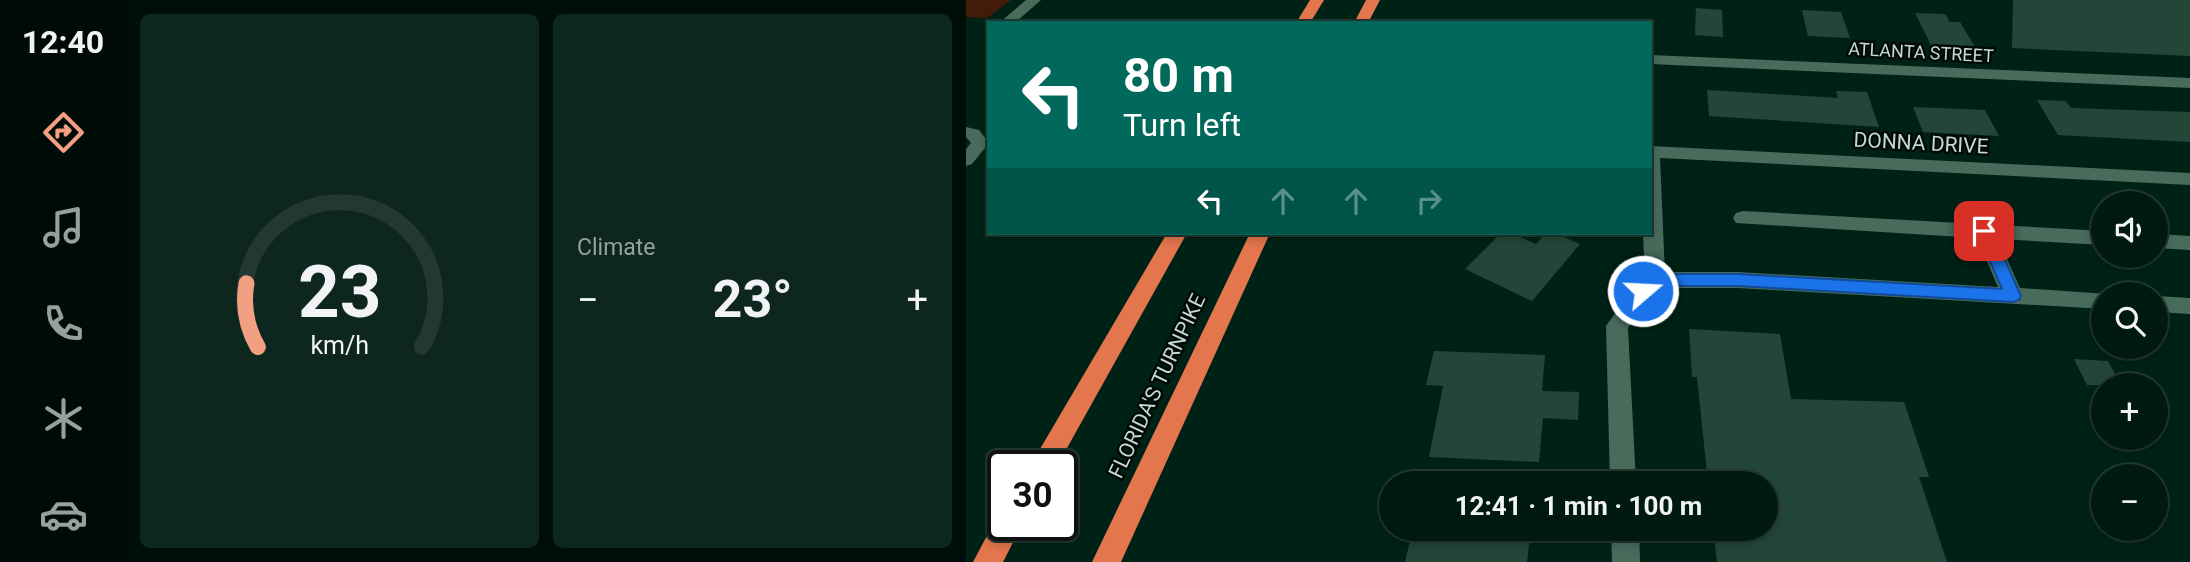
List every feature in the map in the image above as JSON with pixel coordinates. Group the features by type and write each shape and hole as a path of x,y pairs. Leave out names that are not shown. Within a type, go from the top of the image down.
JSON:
{"highway":[{"path":"1304,21 1317,0"},
{"path":"1362,21 1373,0"},
{"path":"1052,450 1176,235"},
{"name":"FLORIDA'S TURNPIKE","path":"1106,562 1258,235"},
{"path":"987,562 999,541"}],"street":[{"path":"1008,21 1034,0"},
{"name":"ATLANTA STREET","path":"1652,59 2190,83"},
{"path":"966,132 973,134 980,143 966,160"},
{"name":"DONNA DRIVE","path":"1652,152 2190,179"},
{"path":"1743,218 2091,237"},
{"path":"1652,226 1656,286"},
{"path":"1984,231 2013,296"},
{"path":"2168,242 2190,243"},
{"path":"1623,471 1617,326 1643,291 1656,286 1674,280 1738,280 2091,300"},
{"path":"2168,305 2190,306"},
{"path":"1625,541 1626,562"}],"shaded area":[{"path":"966,0 1011,0 987,18 966,17"}],"building":[{"path":"2013,0 2190,0 2190,56 2012,48"},
{"path":"1696,8 1722,10 1723,37 1695,35"},
{"path":"1802,10 1841,12 1850,38 1808,36"},
{"path":"1915,13 1945,14 1950,22 1960,22 1975,47 1931,45"},
{"path":"1707,90 1838,98 1836,91 1867,92 1879,127 1709,116"},
{"path":"2037,100 2066,101 2071,108 2190,112 2190,142 2058,135"},
{"path":"1913,107 1985,110 1999,136 1923,132"},
{"path":"1499,235 1516,235 1536,244 1544,235 1559,235 1580,244 1532,301 1465,269"},
{"path":"1689,329 1780,334 1791,399 1904,402 1929,477 1919,477 1947,562 1717,562 1715,541 1778,541 1778,471 1707,471 1697,377 1692,377"},
{"path":"1434,351 1545,355 1542,391 1579,392 1578,420 1543,418 1539,462 1429,457 1443,386 1426,385"},
{"path":"2074,359 2108,361 2114,373 2091,373 2091,385 2087,385"},
{"path":"1410,541 1529,541 1527,562 1405,562"}],"route":[{"path":"1643,291 1674,280 1738,280 2013,296 1984,231"}]}
